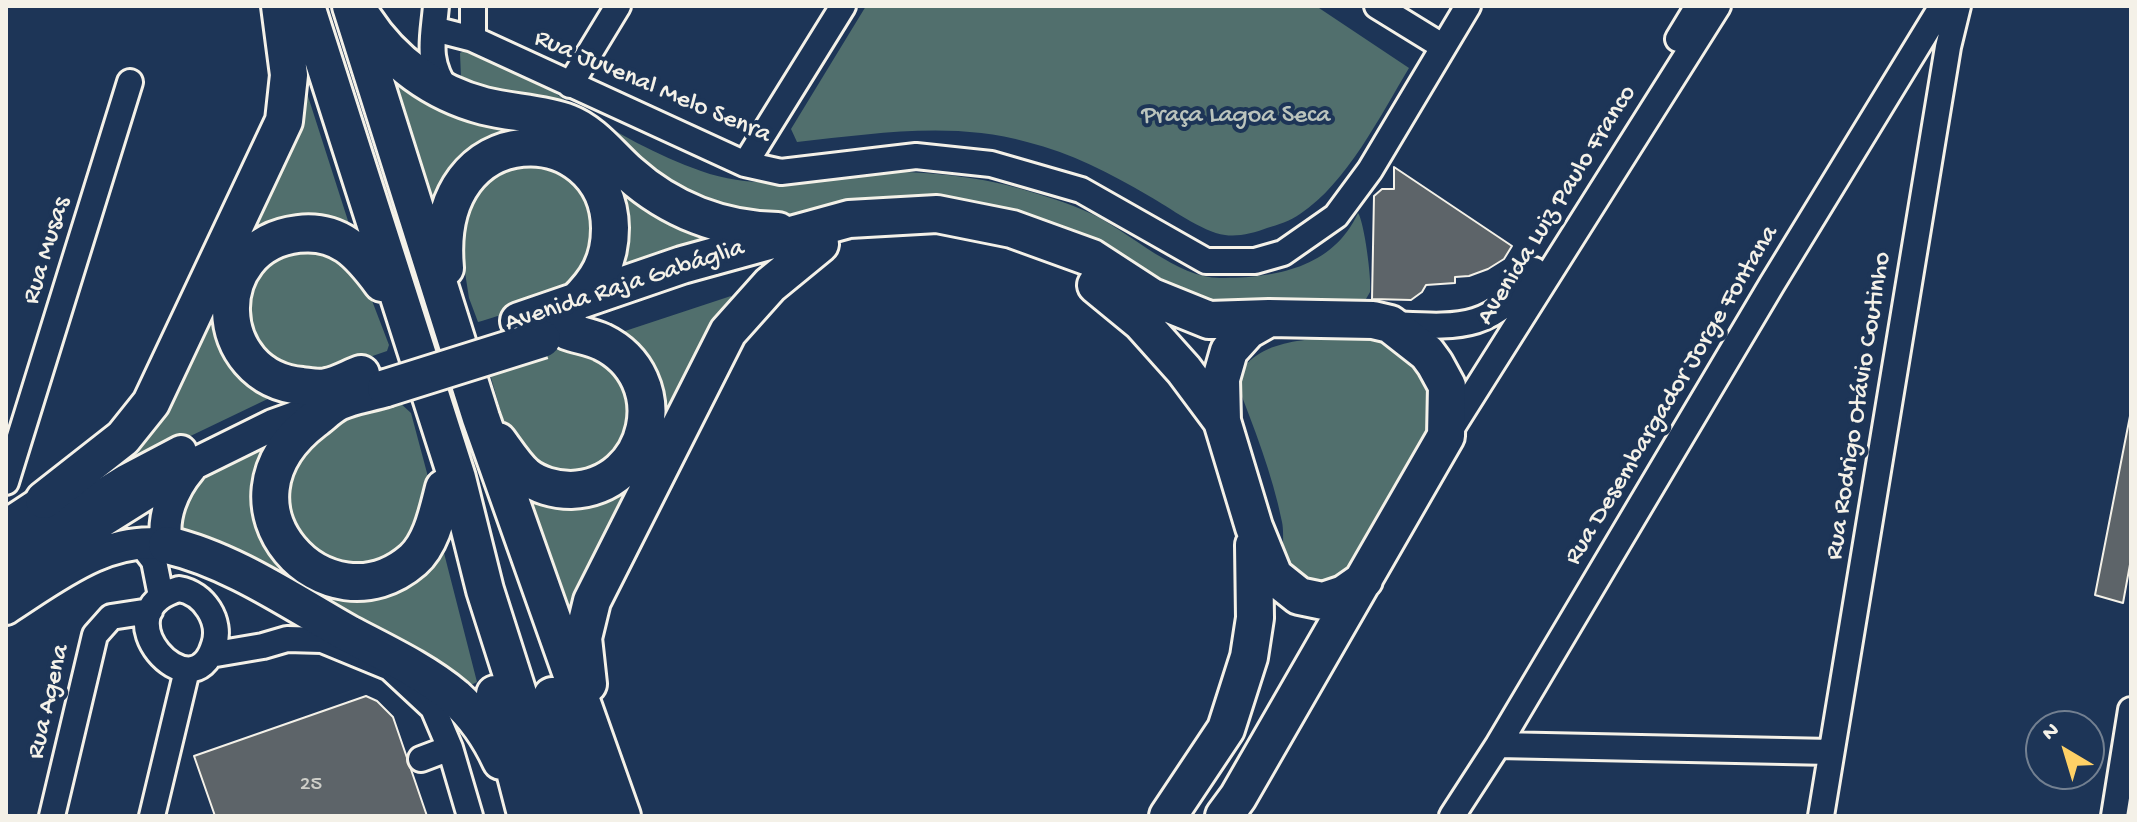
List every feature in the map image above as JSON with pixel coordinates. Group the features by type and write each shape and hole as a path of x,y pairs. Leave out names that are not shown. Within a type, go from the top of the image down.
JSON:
{"highway":[{"path":"44,500 123,438 151,403 284,121 289,75 280,6"},
{"path":"294,6 444,488 537,815"},
{"path":"306,6 457,478 537,815"},
{"path":"333,6 591,816"},
{"path":"354,6 377,38 418,60 449,92 482,106 569,123 591,137 657,196 685,212 753,230 812,237"},
{"path":"354,6 481,418 622,816"},
{"path":"449,309 444,251 446,215 462,182 474,169 489,157 521,146 550,149 591,176 610,208 610,248 604,268 592,287 551,324 602,342 631,366 647,401 645,432 632,459 607,481 590,489 560,490 525,475 481,418"},
{"name":"Avenida Raja Gabáglia","path":"812,237 849,219 937,214 1012,229 1092,258 1152,297 1209,320 1269,318"},
{"name":"Avenida Raja Gabáglia","path":"332,395 551,324 682,265 812,237 910,234 996,239 1040,253 1083,275 1141,322 1184,370 1222,421"},
{"path":"382,283 349,244 329,235 288,235 270,242 243,266 232,295 231,313 242,351 255,368 269,377 287,385 332,395 281,453 273,474 271,513 282,540 317,573 349,582 378,578 413,559 424,545 435,521 444,488"},
{"path":"596,748 583,638 592,601 728,332 812,237"},
{"path":"1224,816 1364,580 1446,436 1447,386 1427,353 1390,324 1373,320 1269,318 1248,330 1229,351 1221,379 1222,421 1254,527 1274,576 1299,596 1323,601 1344,594 1364,580"},
{"path":"1168,816 1226,729 1249,657 1255,618 1254,527"},
{"path":"154,544 188,550 245,576 425,675 453,695 472,714 537,815"}],"main road":[{"name":"Avenida Raja Gabáglia","path":"6,554 129,491 194,464 332,395"},
{"name":"Avenida Raja Gabáglia","path":"129,491 241,419 332,395"},
{"path":"6,609 102,551 154,544 165,530 174,492 194,464"},
{"path":"6,525 44,500 129,491"},
{"path":"6,582 129,491"},
{"path":"39,588 129,491"}],"street":[{"path":"473,6 473,39"},
{"path":"570,85 618,6"},
{"path":"745,164 843,6"},
{"path":"1377,6 1442,46"},
{"name":"Rua Juvenal Melo Senra","path":"435,17 473,39 570,85 745,164 781,172 916,156 991,164 1081,190 1206,261 1255,261 1283,253 1336,216 1370,170 1468,6"},
{"name":"Avenida Luiz Paulo Franco","path":"1390,324 1452,327 1488,319 1524,286 1698,6"},
{"name":"Avenida Luiz Paulo Franco","path":"1446,436 1718,6"},
{"name":"Rua Desembargador Jorge Fontana","path":"1452,816 1498,745 1772,284 1942,6"},
{"name":"Rua Rodrigo Otávio Coutinho","path":"1821,816 1948,47 1958,6"},
{"path":"418,60 435,17"},
{"name":"Rua Musas","path":"6,482 130,82"},
{"path":"154,544 188,591 203,602 216,624 215,644 210,655 204,663 187,670 167,664 156,651 154,544"},
{"path":"153,610 179,589 188,591"},
{"name":"Rua Agena","path":"52,816 95,635 111,617 153,610"},
{"path":"216,624 263,646"},
{"path":"210,655 287,639 322,640 390,668 433,708 450,748 470,816"},
{"path":"152,816 187,670"},
{"path":"2114,816 2131,710"},
{"path":"1498,745 1831,752"},
{"path":"421,759 450,748"},
{"path":"2130,816 2131,809"}],"green space":[{"name":"Praça Lagoa Seca","path":"866,6 1316,6 1409,68 1361,147 1317,201 1280,224 1246,234 1225,235 1196,224 1090,164 1043,147 998,136 912,131 797,142 791,129"},
{"path":"465,50 516,69 622,135 701,171 744,181 766,182 907,172 985,180 1092,214 1171,263 1204,276 1261,276 1300,266 1334,246 1358,213 1367,251 1370,292 1363,303 1204,302 1137,273 843,210 775,217 726,214 461,77 460,53"},
{"path":"388,66 465,118 510,133 555,138 657,216 677,226 718,238 613,281 620,243 554,142 433,205 428,198"},
{"path":"305,87 350,227 226,277 278,394 130,465 124,455"},
{"path":"546,162 578,184 592,208 594,236 587,263 571,286 554,296 478,322 469,298 461,247 468,198 499,168"},
{"path":"326,249 366,285 389,345 387,351 332,370 311,373 257,353 243,311 245,286 270,255"},
{"path":"731,296 733,301 567,623 528,494 535,492 554,508 591,506 607,500 646,457 619,333"},
{"path":"1358,336 1390,343 1418,368 1433,397 1427,442 1352,573 1311,582 1296,576 1286,565 1282,522 1273,486 1236,381 1245,366 1257,355 1272,348 1306,340"},
{"path":"566,347 608,361 631,391 625,446 596,471 549,473 508,437 490,374 495,369"},
{"path":"399,402 411,413 427,473 429,496 411,545 371,569 324,562 287,521 283,486 319,432"},
{"path":"269,440 263,467 321,589 440,545 477,682 471,685 421,652 180,531 183,507 195,487 214,472"}],"building":[{"path":"1394,167 1512,246 1504,259 1469,276 1455,277 1455,283 1426,285 1411,300 1372,299 1374,196 1382,189 1394,189"},
{"path":"2131,411 2131,559 2123,603 2095,595"},
{"path":"366,696 377,701 393,717 427,816 215,816 194,756"}]}
